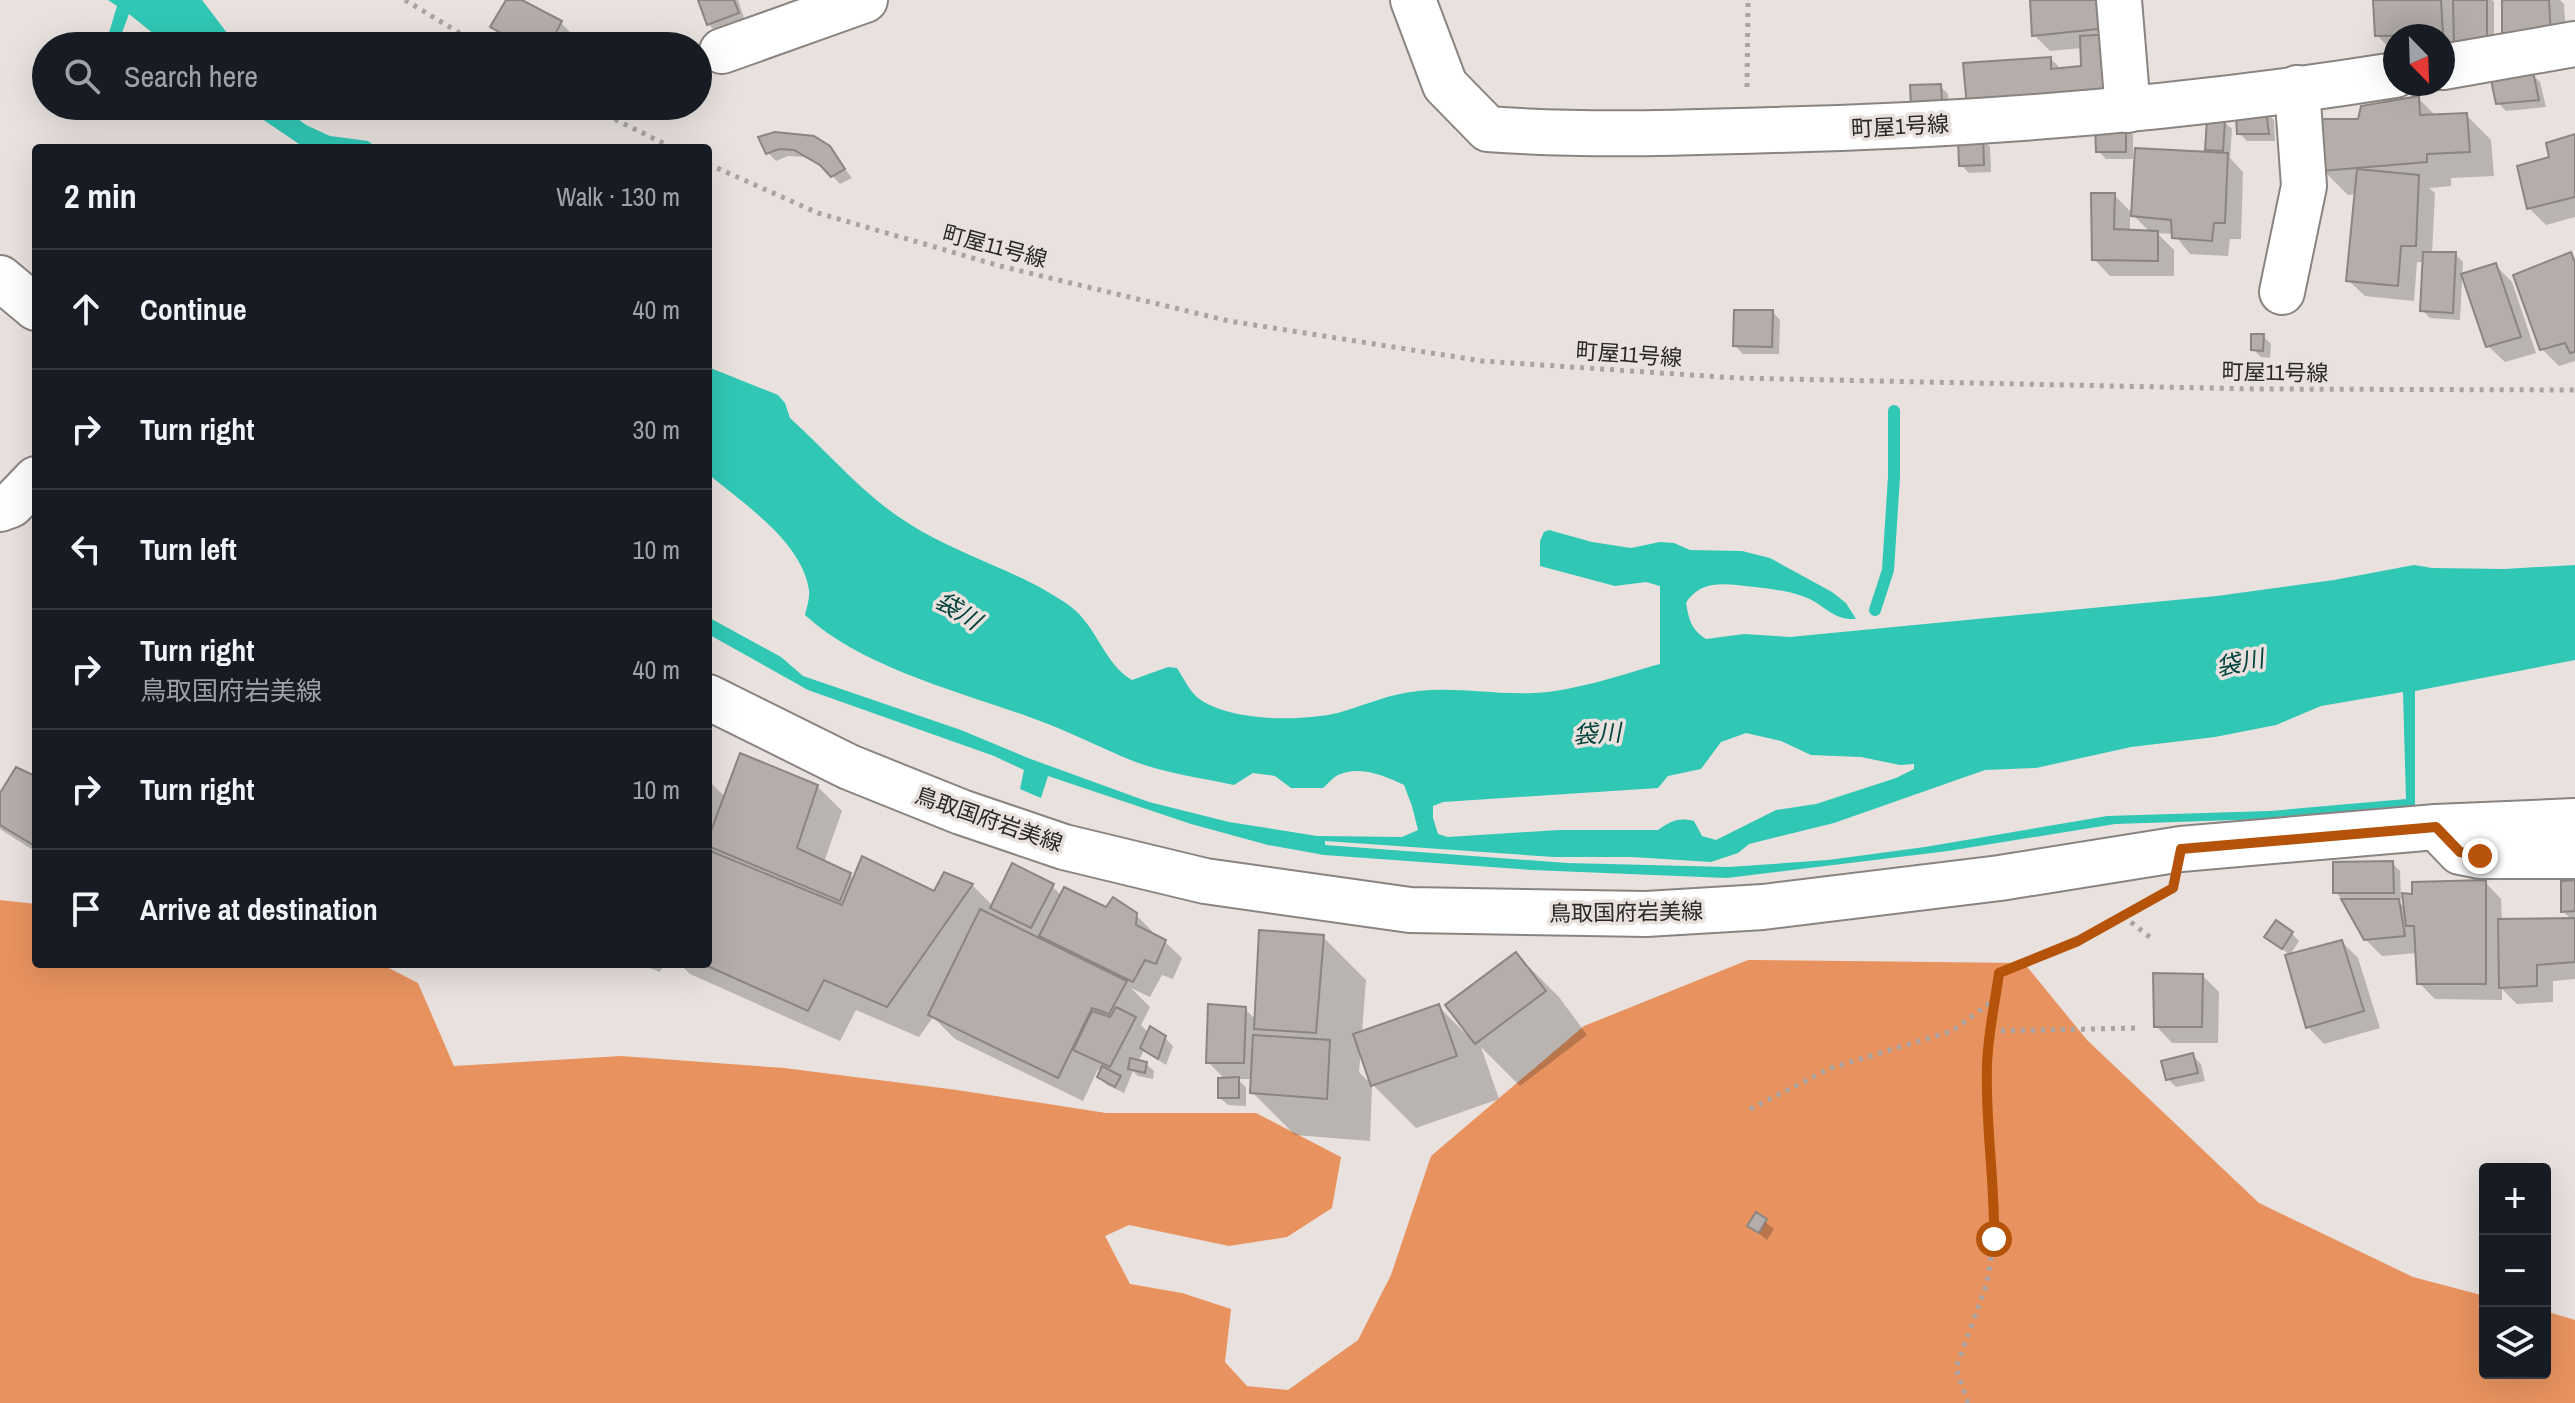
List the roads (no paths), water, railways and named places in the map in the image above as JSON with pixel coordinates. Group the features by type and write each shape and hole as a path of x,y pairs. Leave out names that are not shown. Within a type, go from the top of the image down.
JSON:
{"main road":[{"path":"722,51 865,0"},
{"name":"町屋1号線","path":"1413,0 1445,85 1488,129 1564,134 1907,127 2128,110 2383,77"},
{"path":"2119,0 2128,110"},
{"path":"2455,65 2575,44"},
{"path":"2282,292 2304,186 2297,88"},
{"path":"0,278 32,305"},
{"path":"0,509 11,505 32,483"},
{"name":"鳥取国府岩美線","path":"712,699 849,767 961,812 1064,847 1205,881 1410,910 1646,914 1763,907 2000,878 2181,849 2436,827 2575,821"},
{"path":"2436,827 2460,852 2480,856 2575,856"}],"water":[{"path":"108,0 202,0 226,32 152,32 129,14 122,32 109,32 117,6"},
{"path":"264,120 299,120 330,136 372,144 299,144"},
{"name":"袋川","path":"712,369 778,395 785,403 790,418 861,487 908,523 1031,583 1070,606 1087,624 1114,664 1132,680 1168,667 1177,668 1195,695 1212,706 1268,718 1326,715 1407,692 1550,692 1660,664 1660,586 1646,582 1615,586 1540,566 1540,541 1544,532 1549,530 1592,542 1631,548 1660,542 1674,543 1690,550 1742,551 1770,558 1832,592 1846,603 1856,619 1840,617 1812,600 1793,593 1717,584 1700,589 1686,603 1692,624 1706,639 1744,634 1790,637 2217,596 2414,565 2504,569 2575,565 2575,660 2415,691 2415,806 2266,819 2115,824 1948,851 1727,878 1532,870 1324,855 1268,845 1191,824 1048,776 1041,798 1020,789 1024,770 994,756 808,690 712,636 712,619 781,657 803,676 961,730 1149,802 1229,822 1317,836 1402,837 1418,830 1404,785 1381,775 1364,771 1346,772 1336,776 1323,788 1291,788 1275,776 1253,773 1234,785 1170,772 1133,761 1045,723 882,664 828,633 805,615 809,593 804,572 783,540 712,477","holes":["2403,692 2406,799 2270,811 2107,816 1925,847 1828,860 1729,867 1567,863 1325,845 1325,841 1554,857 1632,857 1711,862 1738,853 1749,844 1834,823 1985,770 2036,768 2131,747 2215,737 2276,725 2321,706","1746,733 1781,741 1811,755 1914,764 1914,769 1896,778 1816,804 1776,810 1716,840 1702,836 1694,821 1683,819 1658,830 1559,830 1448,837 1438,834 1433,818 1433,806 1443,802 1658,788 1668,776 1701,769 1721,742"]}],"waterway":[{"path":"1875,610 1888,570 1894,477 1894,411"}]}
